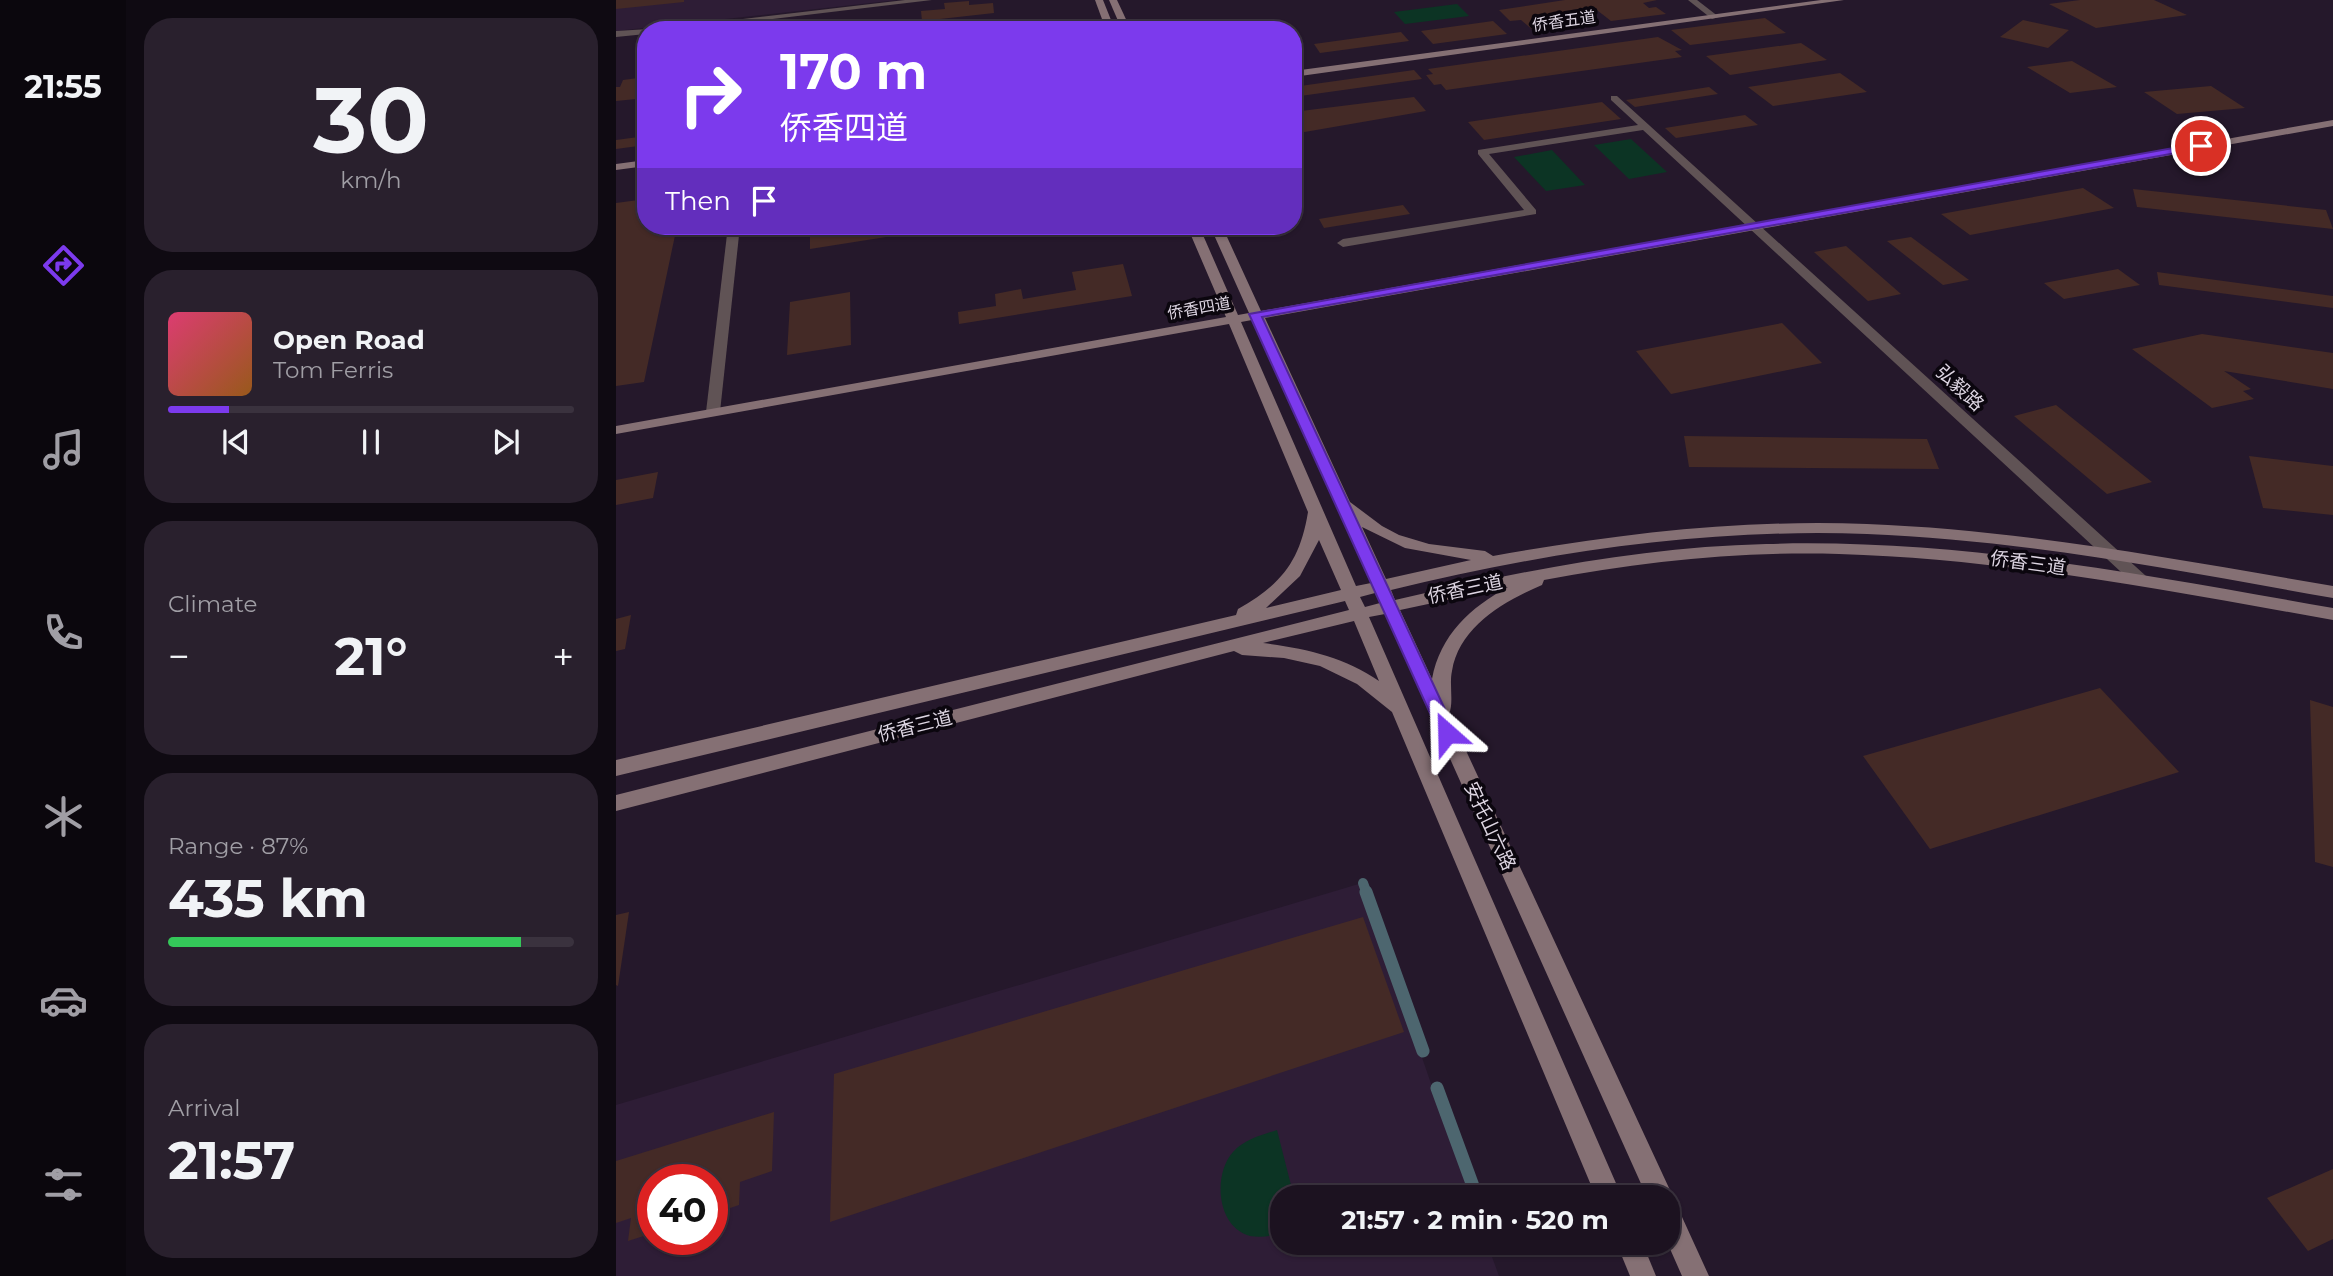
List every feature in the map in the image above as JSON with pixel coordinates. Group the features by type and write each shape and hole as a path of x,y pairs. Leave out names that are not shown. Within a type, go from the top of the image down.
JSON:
{"street":[{"path":"736,21 928,0"},
{"path":"1099,0 1107,21"},
{"path":"1113,0 1123,21"},
{"path":"1692,0 1715,17"},
{"name":"侨香五道","path":"1302,73 1840,0"},
{"path":"616,34 637,32"},
{"name":"弘毅路","path":"1614,99 1755,225 2140,580"},
{"name":"侨香四道","path":"616,430 2331,124"},
{"path":"1343,243 1532,212 1482,152 1646,127"},
{"path":"616,167 637,164"},
{"path":"713,412 733,235"},
{"name":"安托山六路","path":"1197,235 1604,1185"},
{"name":"安托山六路","path":"1220,235 1654,1185"},
{"path":"1335,488 1369,527 1397,541 1470,555 1530,553"},
{"path":"1213,626 1251,609 1293,574 1314,536 1315,509"},
{"name":"侨香三道","path":"616,768 1350,593 1530,553 1685,533 1807,528 1971,537 2113,556 2333,592"},
{"name":"侨香三道","path":"616,803 1389,606 1502,580 1687,554 1836,548 1973,556 2140,580 2333,614"},
{"path":"1447,733 1439,697 1443,665 1450,648 1470,620 1495,600 1528,584 1588,566"},
{"path":"1190,655 1259,649 1320,660 1370,684 1382,693 1404,719"},
{"path":"1680,1241 1696,1276"},
{"path":"1634,1255 1643,1276"}],"shaded area":[{"path":"616,0 897,0 707,21 637,21 637,29 616,31"},
{"path":"1362,883 1466,1185 1270,1185 1270,1255 1491,1255 1499,1276 616,1276 616,1105"}],"green space":[{"path":"1457,4 1469,16 1405,24 1394,12"},
{"path":"1631,139 1667,172 1629,179 1594,145"},
{"path":"1552,150 1585,185 1546,191 1514,157"},
{"path":"1277,1130 1291,1185 1270,1185 1270,1235 1258,1237 1239,1231 1230,1222 1221,1199 1222,1173 1227,1162 1233,1152 1254,1138"}],"building":[{"path":"616,0 684,0 684,2 616,9"},
{"path":"1565,0 1657,0 1643,3 1666,14 1611,21 1593,7 1572,10 1590,24 1535,32 1521,20 1510,21 1499,10"},
{"path":"2080,0 2154,0 2187,15 2096,28 2049,4"},
{"path":"969,1 969,5 993,3 994,13 922,21 921,11 945,9 944,3"},
{"path":"1765,18 1786,33 1690,45 1671,30"},
{"path":"2023,20 2069,30 2048,48 2000,37"},
{"path":"1493,21 1507,34 1433,44 1421,31"},
{"path":"1401,32 1409,41 1320,53 1314,44"},
{"path":"1658,37 1682,50 1675,51 1682,57 1446,90 1441,84 1434,85 1426,75 1433,74 1428,69"},
{"path":"1801,43 1827,60 1730,75 1706,56"},
{"path":"2072,61 2117,87 2070,93 2027,67"},
{"path":"1414,70 1422,79 1302,96 1302,86"},
{"path":"1840,73 1867,92 1773,106 1748,87"},
{"path":"637,78 637,99 616,101 616,87 620,87 623,80"},
{"path":"2211,86 2245,108 2177,114 2144,92"},
{"path":"1709,87 1718,94 1635,107 1626,100"},
{"path":"1414,97 1426,111 1302,132 1302,111"},
{"path":"1602,102 1621,119 1484,140 1468,122"},
{"path":"1745,115 1758,125 1676,138 1665,128"},
{"path":"637,137 637,146 616,149 616,140"},
{"path":"2083,188 2114,208 1970,235 1941,214"},
{"path":"2133,189 2326,210 2333,229 2137,207"},
{"path":"637,200 637,235 675,235 644,382 616,386 616,203"},
{"path":"1403,205 1410,214 1324,228 1319,219"},
{"path":"810,235 899,235 810,249"},
{"path":"1911,237 1969,280 1943,285 1887,241"},
{"path":"1846,246 1901,294 1868,301 1814,252"},
{"path":"1123,264 1132,296 959,324 958,312 996,306 995,294 1021,289 1023,299 1076,290 1072,272"},
{"path":"2118,269 2140,285 2064,299 2044,283"},
{"path":"2157,272 2333,296 2333,308 2159,285"},
{"path":"850,292 851,345 787,355 790,302"},
{"path":"1782,323 1822,363 1671,394 1636,351"},
{"path":"2202,334 2333,353 2333,389 2224,371 2251,389 2243,391 2254,399 2212,408 2132,349"},
{"path":"2056,405 2152,482 2107,494 2014,416"},
{"path":"1684,436 1927,439 1939,469 1689,467"},
{"path":"2249,456 2333,466 2333,515 2263,508"},
{"path":"658,472 653,498 616,505 616,480"},
{"path":"631,615 625,649 616,651 616,619"},
{"path":"2100,688 2179,772 1930,849 1863,756"},
{"path":"2310,700 2333,707 2333,867 2315,862"},
{"path":"629,912 618,986 616,915"},
{"path":"1363,917 1404,1032 830,1222 834,1074"},
{"path":"774,1112 772,1171 740,1182 739,1205 728,1209 728,1164 637,1164 637,1238 628,1241 631,1218 616,1223 616,1161"},
{"path":"2333,1169 2333,1239 2308,1251 2267,1198"}],"waterway":[{"path":"1363,883 1367,894"},
{"path":"1366,892 1423,1051"},
{"path":"1437,1088 1473,1185"}],"route":[{"path":"1447,733 1255,314 2201,146"}]}
